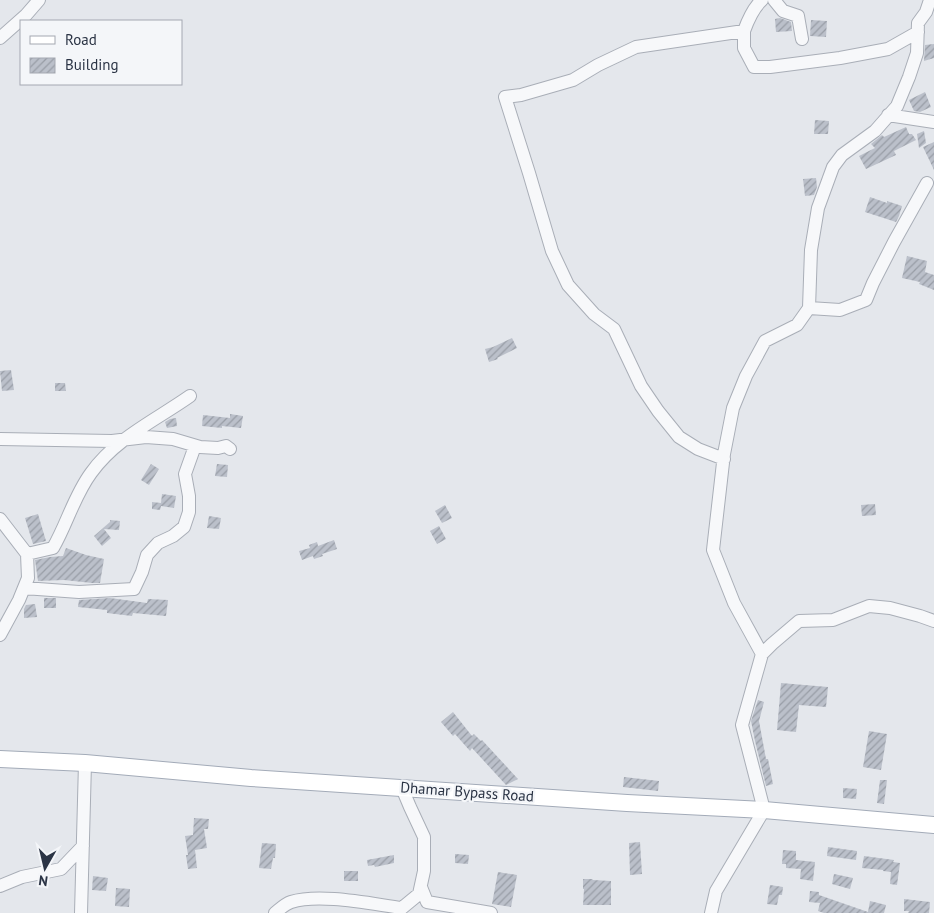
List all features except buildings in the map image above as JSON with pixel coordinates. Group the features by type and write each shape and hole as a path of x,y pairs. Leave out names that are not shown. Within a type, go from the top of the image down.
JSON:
{"main road":[{"name":"Dhamar Bypass Road","path":"0,759 251,778 627,803 764,810 934,825"}],"street":[{"path":"0,38 39,0"},
{"path":"762,0 749,19 744,31 744,48 754,67 770,67 840,58 888,48 918,32"},
{"path":"774,0 783,10 798,16 802,39"},
{"path":"762,654 734,603 713,550 724,459 733,408 746,376 765,341 797,326 809,308 812,250 818,208 833,167 842,155 875,131 897,106 917,53 918,23 926,12 930,0"},
{"path":"724,459 698,449 679,437 641,386 614,329 594,314 568,285 552,251 505,97 521,96 573,80 598,65 636,47 744,31"},
{"path":"888,115 934,122"},
{"path":"809,308 840,310 866,300 894,242 927,183"},
{"path":"27,554 53,548 61,534 74,500 90,473 106,453 190,396"},
{"path":"0,439 112,441 146,437 173,439 200,447 218,448 226,446 230,449"},
{"path":"24,588 79,592 134,589 147,555 158,543 173,536 184,527 189,512 189,496 184,474 196,446"},
{"path":"0,518 27,554 28,578 20,600 1,632"},
{"path":"711,913 716,892 764,810 742,724 762,654 799,621 833,620 869,606 890,608 934,622"},
{"path":"81,913 85,764"},
{"path":"275,913 289,903 310,899 337,900 402,908 419,894 424,871 424,838 402,788"},
{"path":"0,887 22,877 60,869 82,846"},
{"path":"420,887 427,902 491,913"}]}
